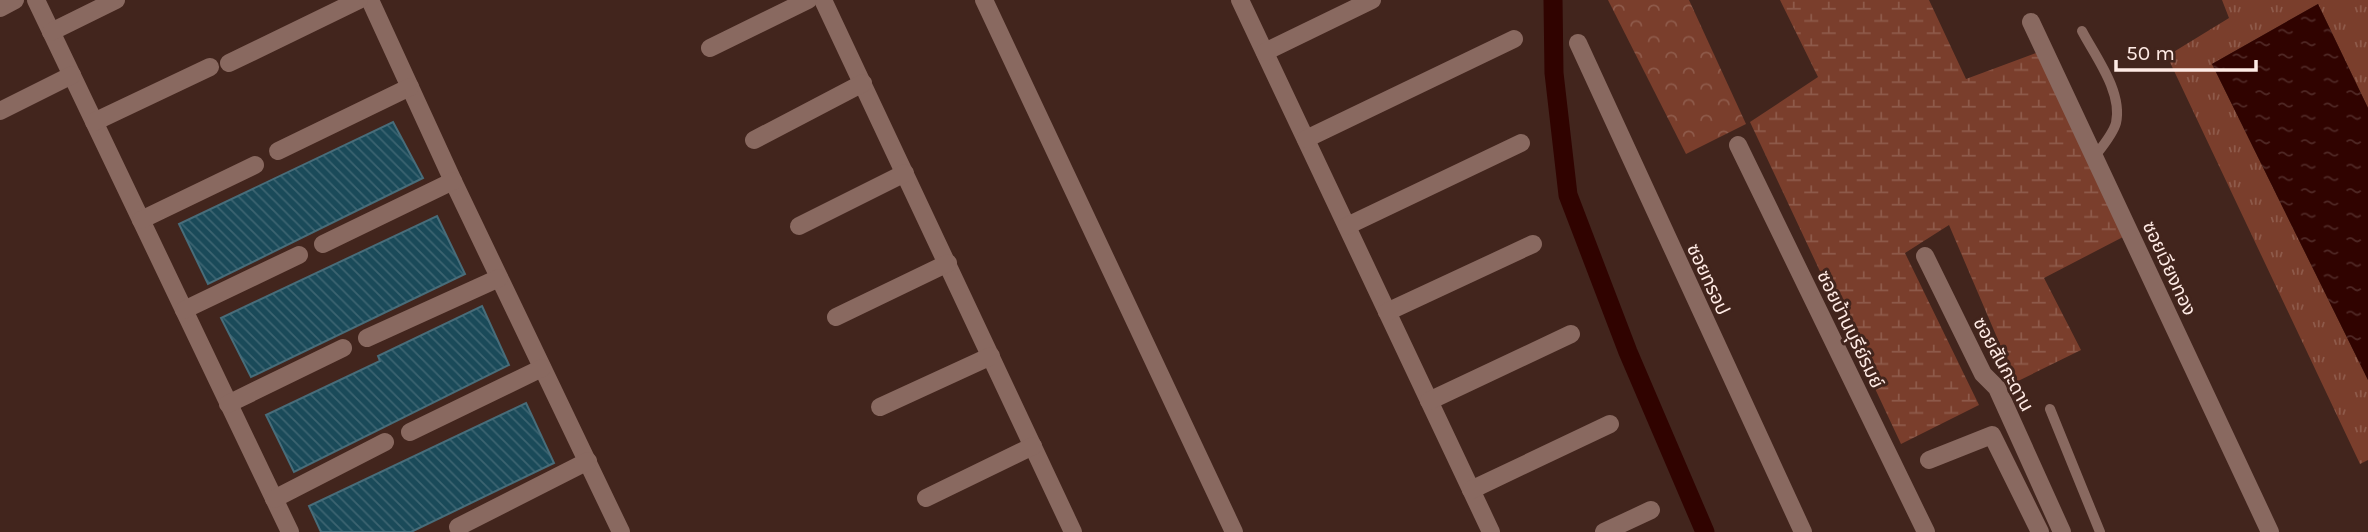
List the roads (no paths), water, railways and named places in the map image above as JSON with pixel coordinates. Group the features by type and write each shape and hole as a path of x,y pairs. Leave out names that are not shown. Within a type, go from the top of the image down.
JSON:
{"street":[{"path":"0,8 15,0"},
{"path":"36,0 290,532"},
{"path":"51,32 116,0"},
{"path":"229,63 359,0"},
{"path":"370,0 453,181 621,532"},
{"path":"710,48 808,0"},
{"path":"823,0 1073,532"},
{"path":"984,0 1234,532"},
{"path":"1240,0 1491,532"},
{"path":"1265,52 1373,0"},
{"name":"ซอยเวียงทอง","path":"2031,22 2266,531"},
{"path":"1306,139 1514,40"},
{"name":"ซอยทรอป","path":"1577,43 1803,532"},
{"path":"94,122 210,67"},
{"path":"0,111 72,75"},
{"path":"754,140 863,83"},
{"path":"278,152 410,87"},
{"path":"1347,226 1521,143"},
{"name":"ซอยบ้านบุรีย์รมย์","path":"1738,145 1926,532"},
{"path":"141,220 255,165"},
{"path":"799,226 905,173"},
{"path":"323,244 453,181"},
{"path":"1387,313 1533,244"},
{"path":"184,310 299,255"},
{"name":"ซอยสันกะดาน","path":"1925,256 1983,374 1997,388 2062,532"},
{"path":"835,317 948,263"},
{"path":"367,338 499,278"},
{"path":"1429,401 1571,334"},
{"path":"228,404 343,348"},
{"path":"880,407 991,356"},
{"path":"410,432 542,368"},
{"path":"1471,490 1610,424"},
{"path":"1929,460 1992,435 2040,532"},
{"path":"274,499 385,442"},
{"path":"926,498 1033,446"},
{"path":"458,527 589,461"},
{"path":"1604,532 1651,510"}],"lane":[{"path":"2082,31 2109,82 2116,107 2116,125 2095,156"},
{"path":"2050,409 2100,532"}],"water":[{"path":"2318,4 2368,108 2368,380 2212,64"}],"waterway":[{"path":"1553,0 1554,73 1568,195 1628,352 1705,532"}]}
